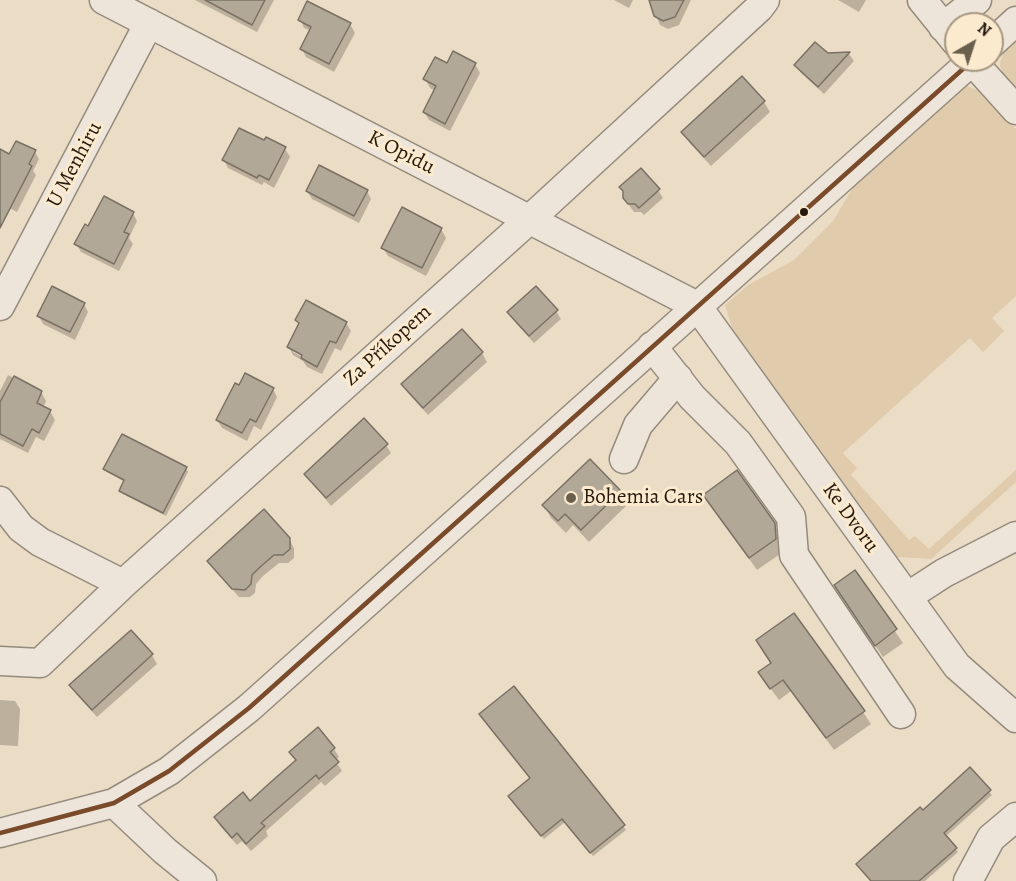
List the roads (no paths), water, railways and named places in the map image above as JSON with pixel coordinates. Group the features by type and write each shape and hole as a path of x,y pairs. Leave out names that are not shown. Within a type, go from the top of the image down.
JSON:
{"street":[{"name":"K Opidu","path":"104,0 696,306"},
{"name":"Za Příkopem","path":"0,661 40,663 123,584 530,219 765,0"},
{"path":"921,0 944,24"},
{"name":"U Menhiru","path":"0,306 149,23"},
{"path":"0,833 114,802 169,771 249,708 696,306 944,72"},
{"path":"986,72 1016,110"},
{"name":"Ke Dvoru","path":"696,306 957,666 1016,718"},
{"path":"652,346 692,397 738,443 791,517 794,555 901,714"},
{"path":"624,459 638,425 678,378"},
{"path":"0,501 21,528 40,542 123,584"},
{"path":"907,597 944,573 1016,536"},
{"path":"114,802 165,851 202,881"},
{"path":"968,881 991,838 1016,817"}],"place":[{"name":"Bohemia Cars","path":"571,498"}]}
